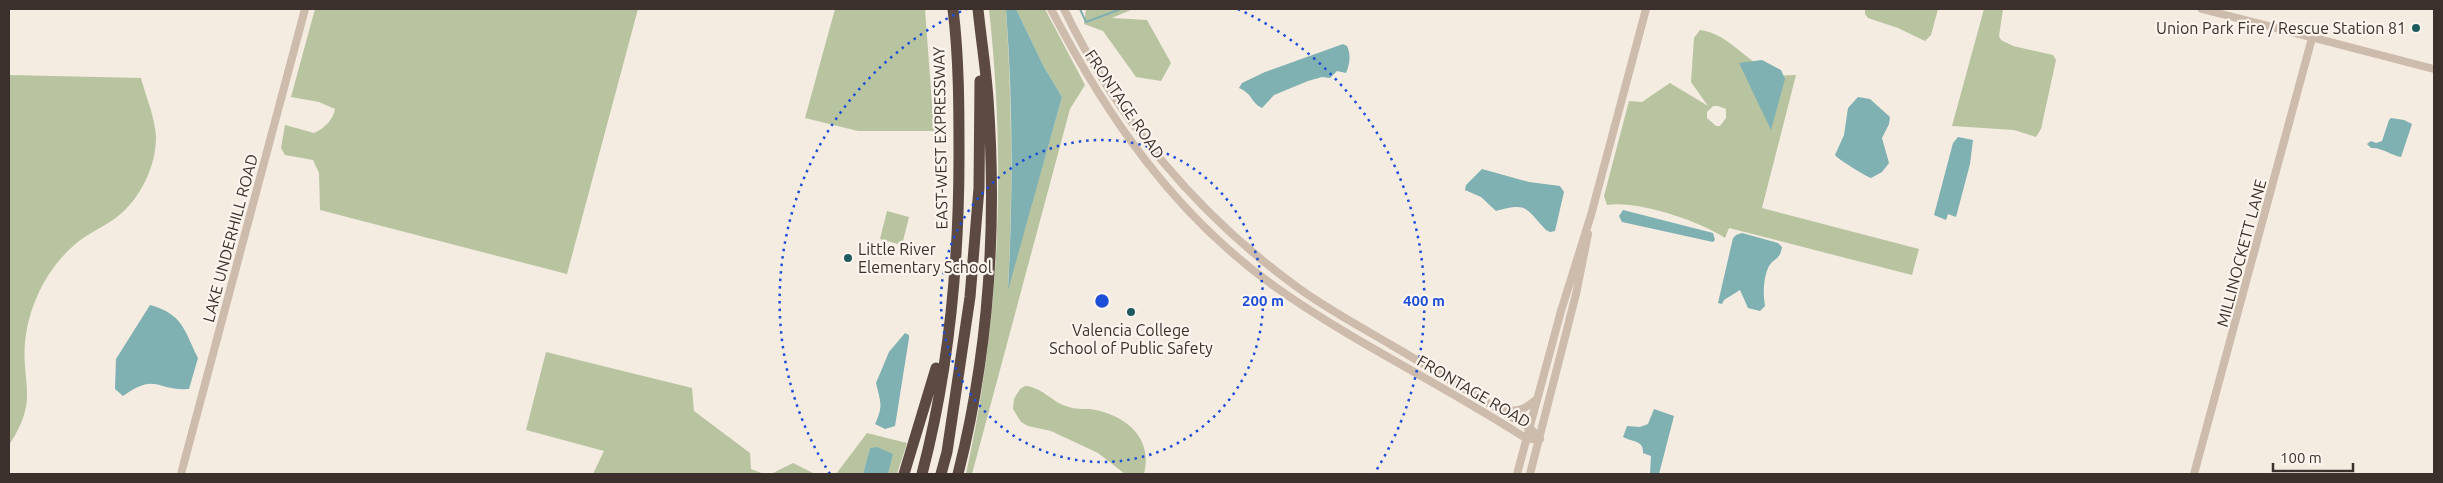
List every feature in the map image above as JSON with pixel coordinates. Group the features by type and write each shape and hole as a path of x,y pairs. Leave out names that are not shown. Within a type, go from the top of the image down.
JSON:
{"highway":[{"name":"EAST-WEST EXPRESSWAY","path":"922,474 950,324 959,228 959,94 953,9"},
{"path":"941,474 970,297 978,198 980,80 977,9"},
{"path":"958,474 972,416 988,296 992,192 988,98 977,9"},
{"path":"904,474 950,324"}],"street":[{"name":"LAKE UNDERHILL ROAD","path":"181,474 305,9"},
{"name":"FRONTAGE ROAD","path":"1051,9 1086,74 1139,154 1212,235 1273,285 1345,332 1527,439 1540,439"},
{"name":"FRONTAGE ROAD","path":"1064,9 1104,84 1134,128 1174,174 1240,240 1297,287 1530,428 1540,439"},
{"path":"1517,474 1591,215 1646,9"},
{"path":"2202,9 2434,69"},
{"name":"MILLINOCKETT LANE","path":"2194,474 2312,38"},
{"path":"1530,474 1584,263 1591,215"},
{"path":"1497,408 1512,412 1522,410 1537,399"}],"green space":[{"path":"315,9 638,9 567,274 320,210 319,173 313,160 285,155 281,148 285,125 314,133 328,123 335,109 319,102 291,97"},
{"path":"835,9 925,9 934,131 858,131 805,118"},
{"path":"989,9 1006,9 1011,148 1008,287 1062,97 1044,67 1016,9 1045,9 1085,85 1070,109 972,474 966,474 986,358 997,242 997,126"},
{"path":"1086,9 1133,9 1112,18 1147,20 1171,63 1161,81 1136,77 1103,31 1084,24"},
{"path":"1865,9 1938,9 1931,35 1925,41 1898,28 1868,18 1865,14"},
{"path":"1984,9 2003,9 1999,36 2001,40 2013,46 2053,55 2056,60 2041,129 2036,137 2014,130 1952,126"},
{"path":"1700,30 1711,33 1721,37 1769,71 1782,75 1796,75 1762,208 1919,249 1912,275 1729,228 1725,238 1714,231 1685,219 1651,209 1620,204 1607,205 1604,196 1629,101 1642,102 1670,83 1708,106 1691,82 1694,38","holes":["1713,106 1726,109 1726,118 1720,126 1716,126 1707,118 1707,112"]},
{"path":"9,75 141,78 152,115 156,137 150,171 133,201 117,217 72,247 54,267 40,291 30,315 26,332 27,394 24,416 9,445"},
{"path":"887,211 909,217 902,245 880,239"},
{"path":"546,352 692,388 694,411 750,453 751,469 764,474 593,474 604,451 526,430"},
{"path":"1025,386 1037,389 1063,405 1107,413 1127,424 1135,431 1145,450 1144,474 1125,474 1098,453 1051,431 1028,426 1021,422 1013,409 1014,399 1020,389"},
{"path":"867,433 907,443 897,474 888,474 892,454 870,448 863,474 836,474"},
{"path":"793,463 815,474 771,474"}],"water":[{"path":"1006,9 1016,9 1044,67 1062,97 1008,290 1011,150 1010,79"},
{"path":"1343,44 1347,46 1349,56 1346,73 1337,71 1330,78 1322,77 1308,81 1274,95 1262,108 1239,88 1242,83 1265,72"},
{"path":"1762,60 1781,70 1785,79 1771,130 1739,63"},
{"path":"1858,97 1870,99 1890,117 1889,124 1882,138 1889,163 1882,172 1871,178 1840,160 1835,155 1844,135 1848,108"},
{"path":"2391,118 2404,120 2412,124 2401,157 2371,148 2367,144 2371,141 2376,143 2382,141"},
{"path":"1958,137 1973,140 1970,164 1956,217 1948,214 1946,220 1934,215 1953,143"},
{"path":"1482,169 1529,182 1560,186 1564,192 1555,231 1550,232 1546,230 1525,209 1514,207 1496,211 1481,197 1465,190 1466,185"},
{"path":"1623,210 1713,233 1715,240 1713,242 1622,222 1619,216"},
{"path":"1742,233 1778,243 1782,247 1780,254 1771,263 1767,271 1764,286 1765,306 1760,311 1748,308 1740,290 1724,300 1722,304 1718,303 1733,238"},
{"path":"150,305 176,318 185,331 198,358 189,389 169,388 150,384 134,389 123,396 115,389 116,359"},
{"path":"905,333 909,335 909,338 895,426 885,429 875,424 880,407 876,383 889,352"},
{"path":"1654,409 1674,416 1659,474 1650,474 1651,456 1643,453 1642,446 1623,437 1627,426 1640,427 1648,424"},
{"path":"877,447 893,454 888,474 863,474 870,448"}],"waterway":[{"path":"1080,9 1086,22 1121,9"}],"place":[{"name":"Union Park Fire / Rescue Station 81","path":"2416,28"},
{"name":"Little River Elementary School","path":"848,258"},
{"name":"Valencia College School of Public Safety","path":"1131,312"}]}
